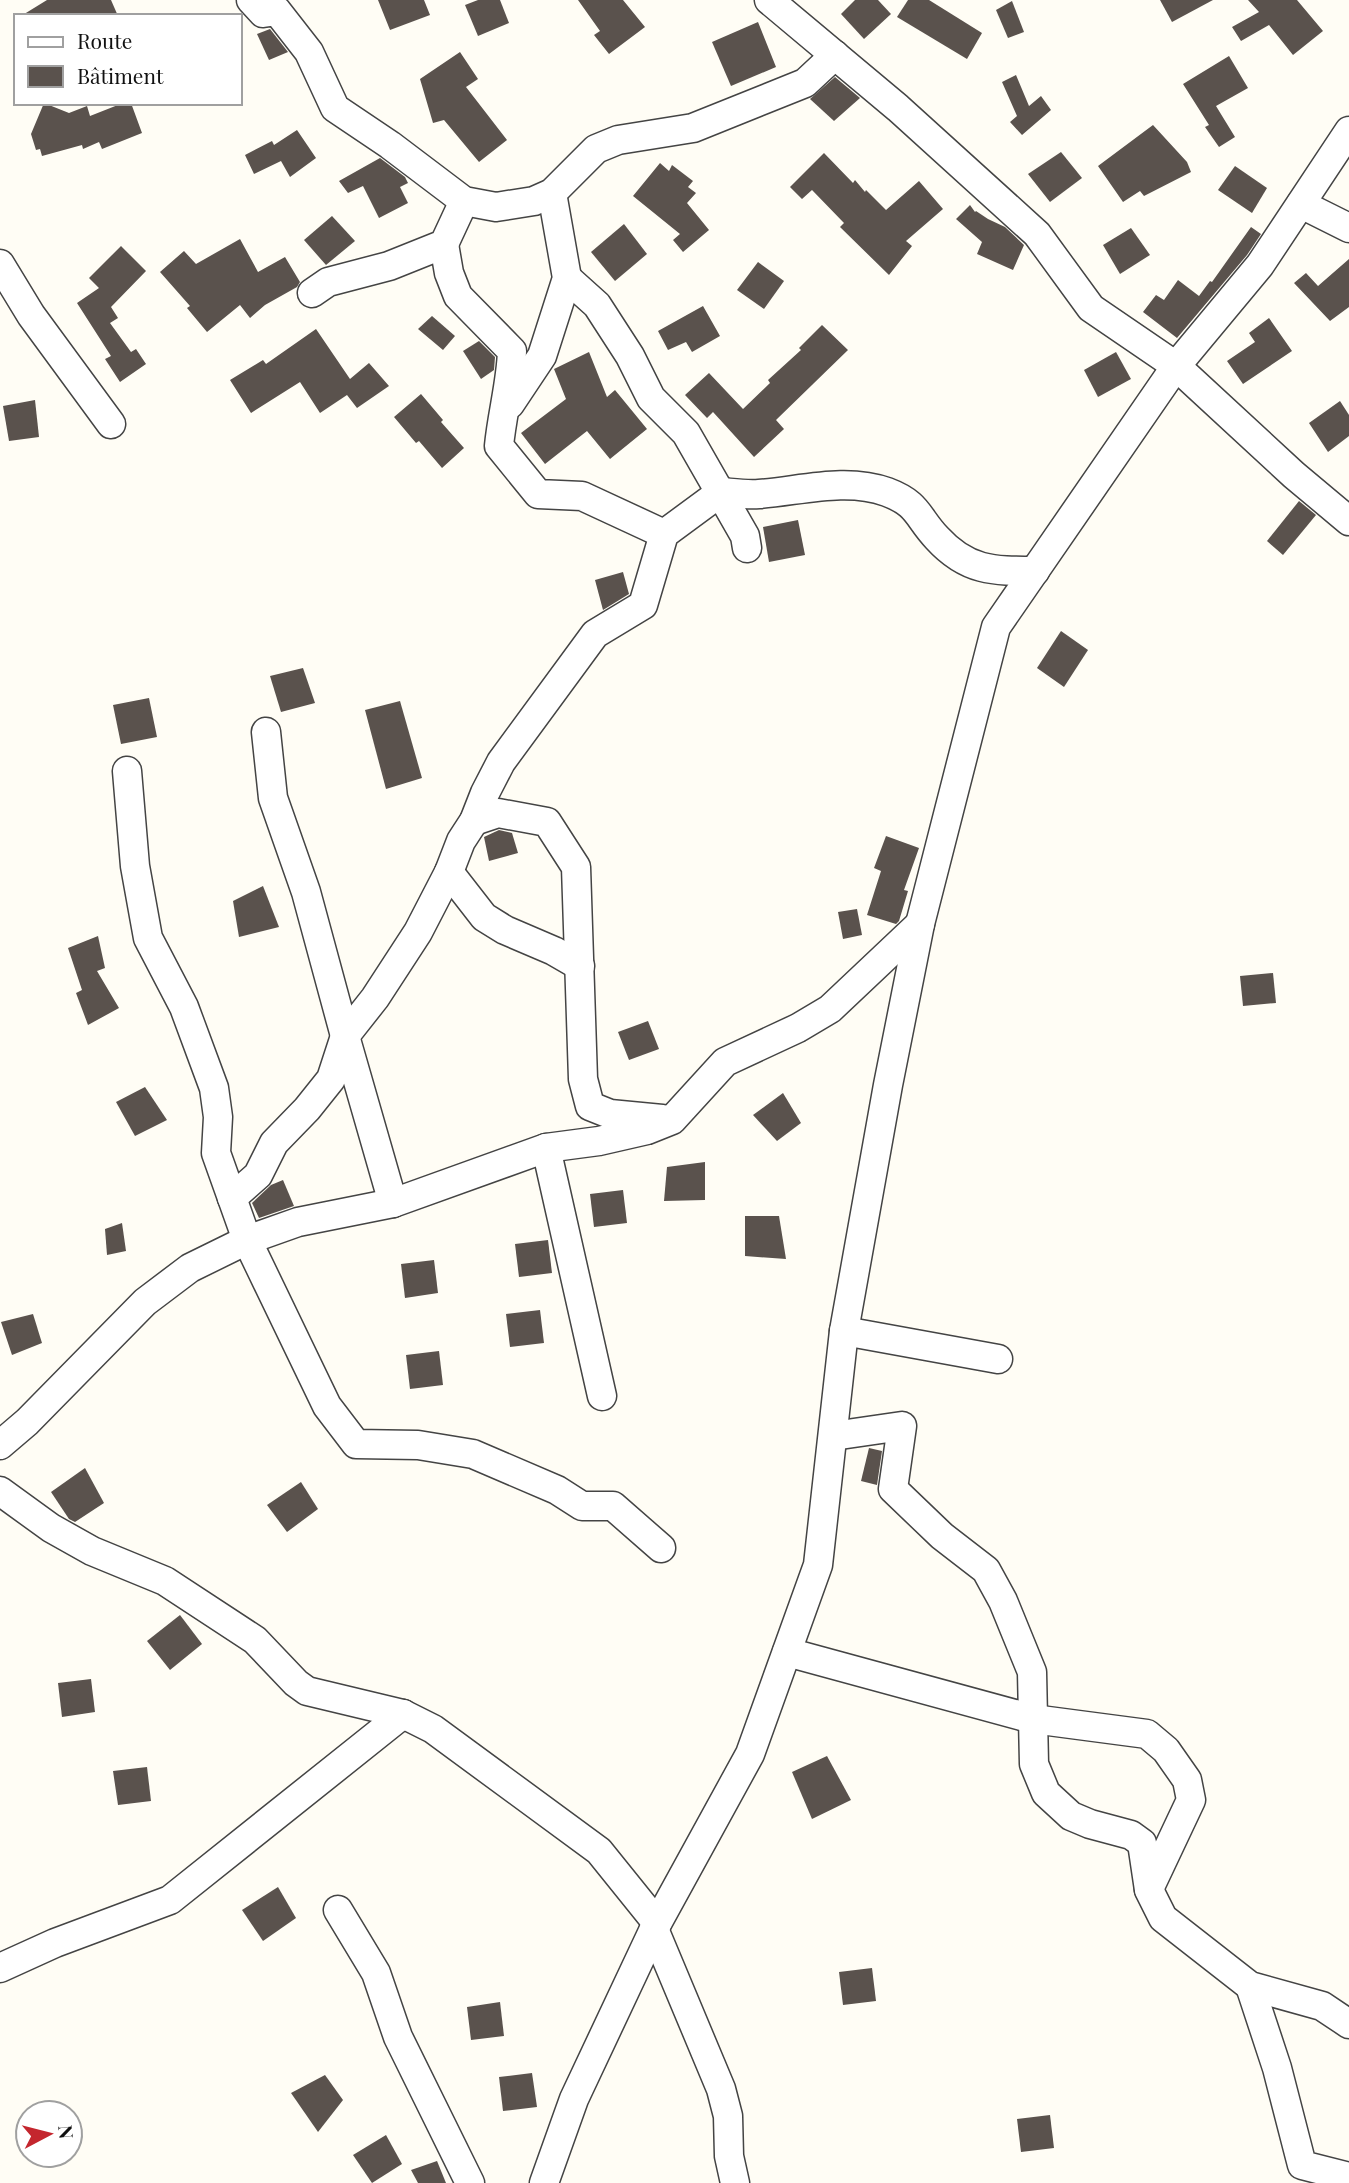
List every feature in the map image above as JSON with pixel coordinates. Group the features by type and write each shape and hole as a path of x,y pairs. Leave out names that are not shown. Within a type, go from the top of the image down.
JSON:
{"street":[{"path":"769,0 898,108 1037,234 1091,308 1176,366 1294,475 1349,521"},
{"path":"264,4 277,11 309,52 335,108 390,145 464,201 496,207 534,201 552,193 596,149 618,140 668,133 705,123 805,83 835,55"},
{"path":"544,2183 574,2099 655,1926 750,1754 818,1565 844,1331 888,1085 920,924 996,627 1176,366 1260,265 1349,131"},
{"path":"502,415 542,356 567,278 552,193"},
{"path":"464,201 444,244 449,274 458,296 512,351 511,382 502,415 499,446 538,494 582,496 664,534"},
{"path":"1301,204 1349,228"},
{"path":"312,293 328,282 389,265 444,244"},
{"path":"0,264 31,315 111,424"},
{"path":"567,278 597,305 630,356 651,398 686,432 745,536 747,548"},
{"path":"232,1198 258,1175 274,1143 331,1079 345,1036 375,998 418,932 501,762 595,634 643,605 664,534 721,492 755,494 853,484 887,492 914,506 937,538 966,563 993,571 1035,571"},
{"path":"266,732 273,798 306,892 393,1203"},
{"path":"127,771 135,866 148,938 184,1007 214,1088 218,1117 216,1153 247,1240 327,1406 356,1444 418,1445 473,1454 557,1490 582,1506 613,1506 661,1548"},
{"path":"474,821 498,813 547,822 576,867 583,1079 590,1106 610,1114 672,1120"},
{"path":"449,872 484,917 505,930 554,951 580,967"},
{"path":"0,1445 27,1422 145,1303 190,1268 247,1240 298,1223 393,1203 546,1148 611,1139 647,1130 672,1120 725,1062 799,1028 830,1009 920,924"},
{"path":"872,970 912,963"},
{"path":"546,1148 602,1396"},
{"path":"844,1331 998,1359"},
{"path":"833,1436 902,1426 893,1489 942,1536 986,1570 1003,1601 1032,1672 1034,1764 1046,1793 1071,1816 1131,1835 1142,1843 1149,1890 1163,1918 1250,1986 1322,2006 1349,2024"},
{"path":"0,1491 51,1528 92,1551 165,1581 255,1640 307,1691 402,1714 433,1729 599,1851 655,1926 721,2089 728,2116 729,2156 735,2183"},
{"path":"787,1652 1033,1719 1147,1734 1166,1750 1186,1780 1191,1800 1149,1890"},
{"path":"0,1968 55,1943 170,1900 402,1714"},
{"path":"338,1910 376,1973 398,2037 470,2183"},
{"path":"1250,1986 1277,2068 1302,2165 1349,2177"}],"building":[{"path":"47,0 111,0 117,14 24,14"},
{"path":"378,0 424,0 430,15 390,30"},
{"path":"478,0 500,0 509,23 478,36 465,5"},
{"path":"578,0 623,0 645,27 609,54 594,35 600,31"},
{"path":"855,0 878,0 891,14 864,39 841,14"},
{"path":"908,0 929,0 982,33 967,59 897,17"},
{"path":"1160,0 1213,0 1172,22"},
{"path":"1248,0 1297,0 1323,31 1293,55 1269,25 1241,41 1232,27 1259,12"},
{"path":"1012,1 1024,32 1008,38 996,10"},
{"path":"758,22 776,67 731,86 712,42"},
{"path":"270,29 288,52 269,60 257,34"},
{"path":"460,52 478,79 466,87 507,140 479,162 444,120 433,123 420,79"},
{"path":"1229,56 1248,88 1216,106 1235,137 1219,147 1205,127 1209,125 1183,84"},
{"path":"1016,75 1029,106 1041,96 1051,110 1022,135 1010,122 1017,116 1002,82"},
{"path":"835,77 860,98 834,121 810,99"},
{"path":"43,105 69,113 87,106 90,116 118,105 132,105 142,133 102,149 99,142 83,149 82,145 42,156 40,149 36,150 31,134"},
{"path":"1153,125 1187,162 1191,172 1144,196 1140,191 1123,202 1098,166"},
{"path":"297,130 316,158 290,177 281,161 254,174 245,155 272,141 274,145"},
{"path":"1061,152 1082,178 1050,202 1028,174"},
{"path":"824,153 853,183 855,180 886,210 919,181 943,209 906,241 912,246 889,275 840,227 844,223 812,190 802,199 790,187"},
{"path":"380,158 405,177 408,183 400,187 408,203 379,218 363,186 348,193 339,181"},
{"path":"660,163 669,171 672,165 693,181 688,187 696,193 687,203 709,230 683,252 673,240 680,234 633,196"},
{"path":"1235,166 1267,188 1252,213 1218,190"},
{"path":"970,205 975,212 1005,227 1024,245 1013,270 977,254 982,242 956,219"},
{"path":"332,216 355,241 326,265 304,240"},
{"path":"624,224 647,254 615,281 591,252"},
{"path":"1251,227 1261,234 1247,255 1177,338 1143,312 1156,295 1164,300 1178,280 1199,296"},
{"path":"1131,228 1150,255 1120,274 1103,245"},
{"path":"240,239 258,272 285,257 300,282 297,287 265,305 250,318 240,305 207,332 187,308 190,306 160,272 184,251 196,264"},
{"path":"121,246 146,271 111,307 118,318 110,323 131,352 136,349 146,364 120,382 105,359 111,356 77,303 99,288 89,278"},
{"path":"1349,259 1349,307 1330,321 1294,283 1306,273 1318,286"},
{"path":"758,262 784,281 764,309 737,290"},
{"path":"703,306 720,336 692,352 686,342 668,350 658,331"},
{"path":"432,316 455,336 443,350 418,329"},
{"path":"1269,318 1292,351 1243,384 1227,361 1255,342 1249,333"},
{"path":"822,325 848,350 776,420 784,429 754,457 713,412 707,418 685,395 709,373 743,409"},
{"path":"316,329 350,379 369,363 389,386 357,408 347,395 320,413 300,382 251,413 230,380 263,360 266,364"},
{"path":"479,341 495,357 494,370 481,379 463,351"},
{"path":"589,352 607,397 615,390 647,429 610,459 587,431 545,464 521,433 566,399 554,369"},
{"path":"1116,352 1131,379 1098,397 1084,370"},
{"path":"421,394 464,448 442,468 394,417"},
{"path":"35,400 39,437 9,441 3,406"},
{"path":"1340,401 1349,415 1349,436 1328,452 1309,423"},
{"path":"1299,501 1316,515 1283,555 1267,541"},
{"path":"798,520 805,555 769,562 763,527"},
{"path":"623,572 629,594 603,610 595,580"},
{"path":"1061,631 1088,650 1064,687 1037,668"},
{"path":"303,668 315,703 281,712 270,676"},
{"path":"149,698 157,737 121,744 113,705"},
{"path":"400,701 422,778 386,789 365,710"},
{"path":"499,830 512,833 518,853 489,861 484,837"},
{"path":"886,836 919,848 904,890 908,891 896,924 867,915 881,871 874,868"},
{"path":"263,886 279,927 239,937 233,901"},
{"path":"857,909 862,935 843,939 838,912"},
{"path":"98,936 105,968 97,971 119,1008 88,1025 76,993 82,990 68,948"},
{"path":"1273,973 1276,1003 1243,1006 1240,976"},
{"path":"648,1021 659,1049 629,1060 618,1032"},
{"path":"145,1087 167,1120 135,1136 116,1102"},
{"path":"783,1093 801,1123 777,1141 753,1115"},
{"path":"705,1162 705,1200 664,1201 667,1167"},
{"path":"283,1180 294,1206 259,1218 252,1203 271,1185"},
{"path":"623,1190 627,1223 594,1227 590,1194"},
{"path":"745,1216 779,1216 786,1259 745,1256"},
{"path":"122,1223 126,1251 107,1255 105,1229"},
{"path":"548,1240 552,1273 519,1277 515,1244"},
{"path":"434,1260 438,1293 405,1298 401,1264"},
{"path":"540,1310 544,1343 510,1347 506,1314"},
{"path":"33,1314 42,1343 12,1355 1,1322"},
{"path":"439,1351 443,1385 410,1389 406,1355"},
{"path":"869,1448 882,1451 877,1485 861,1481"},
{"path":"85,1468 104,1503 75,1522 69,1519 51,1492"},
{"path":"301,1482 318,1509 287,1532 267,1505"},
{"path":"180,1615 202,1644 170,1670 147,1641"},
{"path":"91,1679 95,1712 62,1717 58,1683"},
{"path":"827,1756 851,1800 812,1819 792,1772"},
{"path":"147,1767 151,1801 118,1805 113,1771"},
{"path":"278,1887 296,1918 263,1941 242,1910"},
{"path":"872,1968 876,2001 843,2005 839,1972"},
{"path":"500,2002 504,2036 471,2040 467,2007"},
{"path":"532,2073 537,2107 503,2111 499,2077"},
{"path":"325,2075 343,2100 318,2132 291,2093"},
{"path":"1050,2115 1054,2148 1021,2152 1017,2119"},
{"path":"386,2135 402,2164 372,2183 353,2155"},
{"path":"437,2161 446,2183 418,2183 411,2170"}]}
